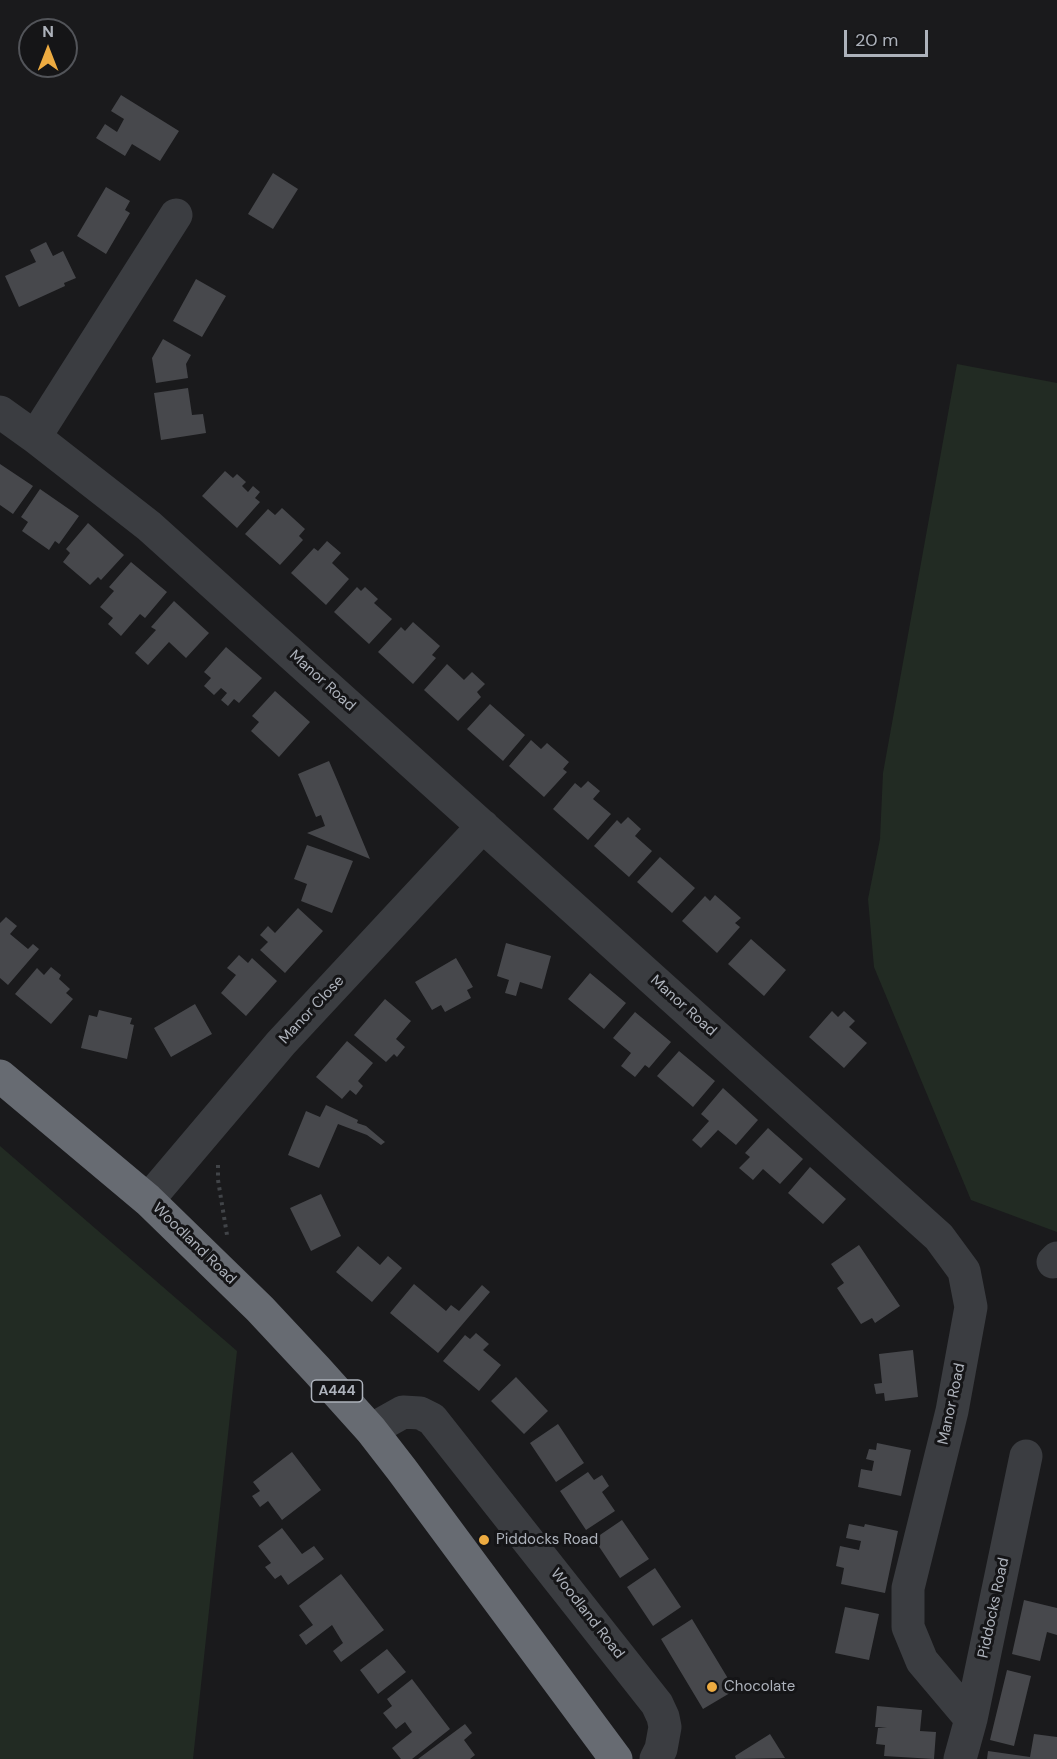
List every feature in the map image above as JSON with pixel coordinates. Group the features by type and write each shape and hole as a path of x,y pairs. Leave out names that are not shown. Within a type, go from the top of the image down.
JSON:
{"highway":[{"name":"Woodland Road","path":"0,1076 148,1200 287,1337 371,1430 616,1759"}],"street":[{"path":"35,437 176,215"},
{"name":"Manor Road","path":"0,412 149,526 939,1237 964,1271 971,1307 951,1411 908,1588 908,1627 922,1661 971,1719"},
{"name":"Manor Close","path":"148,1200 281,1043 483,826"},
{"name":"Woodland Road","path":"371,1430 403,1412 414,1412 432,1419 657,1704 665,1726 662,1749 657,1759"},
{"name":"Piddocks Road","path":"960,1759 971,1719 1026,1456"}],"path":[{"path":"221,1114 218,1180 228,1239 231,1280"}],"shaded area":[{"path":"957,364 1057,383 1057,1232 971,1200 874,967 868,899 880,839 883,773"},
{"path":"0,1146 237,1351 193,1759 0,1759"}],"building":[{"path":"121,95 179,131 160,161 132,144 125,156 96,138 105,124 117,132 124,119 111,111"},
{"path":"273,173 298,189 273,229 248,214"},
{"path":"106,187 130,201 125,210 130,213 106,254 77,236"},
{"path":"46,242 53,256 63,251 76,278 64,283 65,286 19,307 5,276 36,262 30,250"},
{"path":"196,279 226,296 202,337 173,321"},
{"path":"163,339 191,355 186,364 188,378 156,383 152,358"},
{"path":"188,388 192,415 203,414 206,433 161,440 154,393"},
{"path":"0,464 33,486 13,514 0,505"},
{"path":"225,471 233,478 237,474 246,482 242,486 248,492 253,486 260,492 255,498 260,502 237,528 202,496"},
{"path":"40,489 79,516 59,544 55,541 49,550 22,531 28,522 21,517"},
{"path":"282,508 305,529 299,536 303,540 280,565 245,534 268,509 275,515"},
{"path":"88,523 124,555 101,580 98,577 90,585 63,562 70,553 66,549"},
{"path":"327,541 341,553 332,563 349,579 326,605 291,573 314,548 318,551"},
{"path":"131,562 167,592 145,618 140,614 121,636 108,624 113,618 100,607 114,591 109,587"},
{"path":"357,587 361,591 365,587 378,599 374,603 392,619 369,644 334,612"},
{"path":"174,601 209,633 186,658 169,642 148,665 135,653 156,630 151,627"},
{"path":"413,622 440,646 432,655 436,658 413,684 378,652 401,627 405,631"},
{"path":"226,647 262,678 239,703 234,699 228,706 221,700 227,693 221,688 214,695 204,686 211,678 204,672"},
{"path":"447,664 464,680 472,672 485,684 477,692 481,697 458,721 424,690"},
{"path":"275,691 310,722 279,757 251,731 259,722 252,716"},
{"path":"490,704 525,735 503,761 467,729"},
{"path":"531,740 541,749 547,743 569,762 563,769 567,772 544,797 509,766"},
{"path":"329,761 370,859 307,833 325,826 321,815 316,817 298,774"},
{"path":"588,781 600,791 593,799 611,814 588,840 553,809 575,783 581,788"},
{"path":"628,817 641,829 635,836 652,851 629,877 594,846 617,820 621,824"},
{"path":"307,845 353,861 332,913 301,901 307,884 294,879"},
{"path":"660,857 695,888 672,913 637,882"},
{"path":"715,895 741,918 735,923 740,927 717,953 682,921 705,896 710,901"},
{"path":"298,908 323,931 285,973 260,950 268,942 260,935 268,926 275,933"},
{"path":"6,917 17,926 10,934 28,949 33,944 39,949 8,985 0,978 0,923"},
{"path":"751,939 786,970 764,996 728,964"},
{"path":"506,943 551,956 542,989 520,982 516,996 505,993 509,980 497,976"},
{"path":"239,955 248,963 252,958 277,981 246,1016 221,993 236,975 227,968"},
{"path":"456,958 473,987 467,990 471,998 445,1012 441,1005 432,1010 415,982"},
{"path":"51,967 61,975 59,979 70,989 66,993 73,999 51,1024 15,994 37,968 44,975"},
{"path":"590,973 626,1003 604,1029 568,999"},
{"path":"385,999 411,1021 396,1039 405,1047 397,1057 394,1054 386,1062 354,1035"},
{"path":"195,1004 212,1034 171,1057 154,1028"},
{"path":"99,1010 132,1018 130,1024 134,1025 127,1059 81,1048 89,1015 97,1017"},
{"path":"832,1011 838,1017 844,1011 855,1021 849,1027 867,1043 844,1068 809,1037"},
{"path":"635,1012 671,1042 649,1068 645,1065 635,1077 621,1066 631,1053 613,1038"},
{"path":"347,1041 373,1063 358,1081 363,1086 356,1095 350,1090 342,1099 316,1077"},
{"path":"679,1051 715,1081 693,1107 657,1076"},
{"path":"723,1088 758,1120 736,1145 718,1130 701,1148 692,1140 709,1121 701,1114"},
{"path":"326,1105 358,1120 357,1123 366,1126 385,1142 381,1145 367,1135 338,1124 319,1168 288,1155 306,1111 320,1117"},
{"path":"768,1128 803,1159 780,1184 763,1169 753,1180 739,1168 750,1157 745,1153"},
{"path":"810,1167 846,1199 823,1224 788,1193"},
{"path":"321,1194 341,1236 311,1251 290,1208"},
{"path":"859,1245 900,1306 875,1323 872,1318 861,1324 837,1288 844,1283 831,1264"},
{"path":"358,1246 380,1265 388,1256 402,1268 372,1302 336,1272"},
{"path":"414,1284 446,1311 451,1305 459,1311 482,1285 490,1292 438,1353 390,1313"},
{"path":"476,1333 489,1344 483,1350 501,1365 479,1391 443,1361 465,1335 470,1339"},
{"path":"913,1350 918,1397 885,1401 884,1393 876,1394 874,1384 882,1383 879,1354"},
{"path":"516,1377 548,1411 524,1434 491,1401"},
{"path":"558,1424 584,1463 556,1482 530,1443"},
{"path":"877,1443 911,1450 901,1496 858,1487 861,1469 872,1471 874,1461 866,1459 869,1449 876,1450"},
{"path":"292,1452 321,1490 282,1520 268,1501 260,1507 252,1496 260,1491 253,1482"},
{"path":"588,1472 594,1480 602,1475 609,1486 602,1492 615,1511 586,1530 560,1491"},
{"path":"622,1520 649,1559 620,1578 594,1539"},
{"path":"849,1524 864,1527 865,1524 898,1531 885,1593 841,1584 844,1568 836,1566 840,1546 859,1550 861,1541 846,1538"},
{"path":"282,1528 302,1554 314,1546 324,1559 288,1585 281,1575 275,1579 265,1567 271,1563 258,1546"},
{"path":"655,1568 681,1607 653,1626 627,1587"},
{"path":"341,1574 384,1630 341,1662 333,1651 343,1643 332,1625 306,1645 299,1635 313,1625 299,1606"},
{"path":"1024,1600 1057,1608 1057,1635 1047,1632 1040,1661 1012,1654"},
{"path":"845,1607 879,1614 869,1660 835,1653"},
{"path":"692,1619 735,1690 703,1709 661,1639"},
{"path":"387,1649 406,1672 378,1694 360,1670"},
{"path":"1007,1670 1031,1676 1014,1746 990,1740"},
{"path":"412,1679 450,1729 412,1759 401,1759 392,1748 412,1732 405,1722 396,1729 383,1713 392,1706 387,1699"},
{"path":"877,1706 922,1710 920,1731 936,1732 934,1759 884,1756 885,1745 876,1744 878,1728 887,1727 875,1727"},
{"path":"465,1724 472,1733 464,1740 475,1755 470,1759 418,1759"},
{"path":"770,1734 785,1758 736,1759 735,1756"},
{"path":"1034,1734 1057,1737 1057,1759 987,1759 988,1751 1030,1757"}],"place":[{"name":"Piddocks Road","path":"484,1540"},
{"name":"Chocolate","path":"712,1687"}]}
